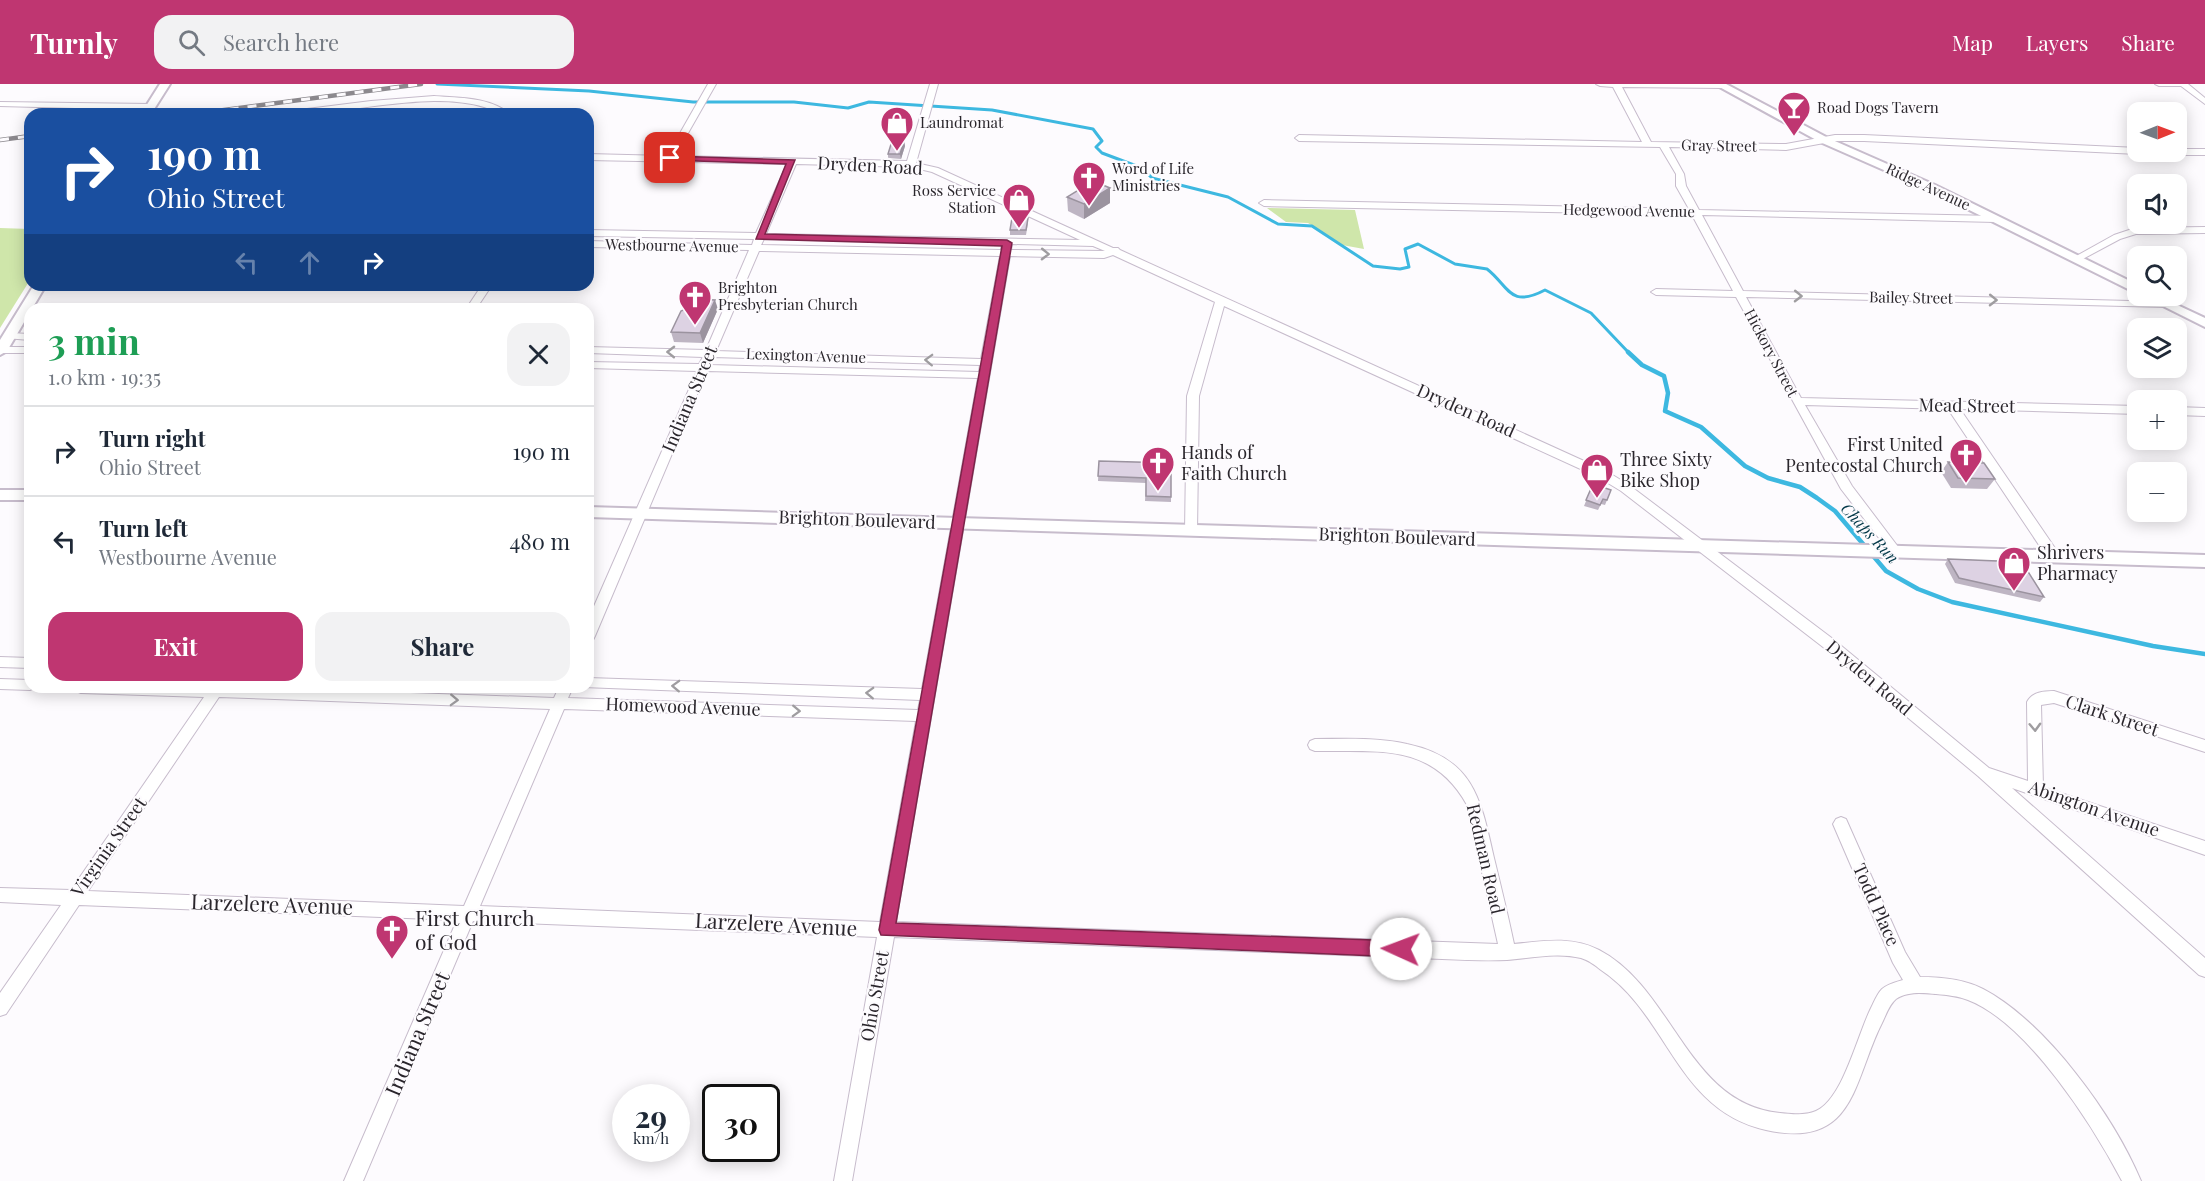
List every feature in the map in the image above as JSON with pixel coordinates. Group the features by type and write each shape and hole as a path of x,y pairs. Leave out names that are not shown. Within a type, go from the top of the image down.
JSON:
{"street":[{"path":"150,108 165,84"},
{"path":"670,158 712,84"},
{"path":"911,164 934,84"},
{"path":"1600,84 1720,85"},
{"path":"1616,84 1648,144"},
{"path":"2159,84 2183,84 2205,102"},
{"name":"Ridge Avenue","path":"1720,85 1824,140 1931,187 2127,284"},
{"path":"338,108 433,96 481,101 494,108"},
{"path":"0,104 85,108"},
{"name":"Gray Street","path":"1299,138 1786,147 1824,140 1937,140 2127,150"},
{"name":"Hickory Street","path":"1664,145 1680,174 1681,186 1797,401 1847,489 1889,552"},
{"path":"2187,152 2205,152"},
{"name":"Dryden Road","path":"594,157 911,164 935,170 1098,242 1602,474 1828,643 1983,772 2205,969"},
{"name":"Indiana Street","path":"594,622 792,162"},
{"name":"Hedgewood Avenue","path":"1264,204 1995,219"},
{"path":"2076,259 2117,237 2135,231 2205,230"},
{"name":"Westbourne Avenue","path":"594,233 757,242 1006,248 1105,255 1115,250"},
{"name":"Westbourne Avenue","path":"594,244 757,242"},
{"name":"Westbourne Avenue","path":"1006,248 1098,242"},
{"name":"Ohio Street","path":"843,1181 1006,248"},
{"name":"Bailey Street","path":"1656,292 2127,303"},
{"path":"1191,531 1193,396 1221,299"},
{"path":"2170,306 2205,323"},
{"path":"0,350 24,311"},
{"path":"9,336 24,337"},
{"path":"0,350 24,350"},
{"name":"Lexington Avenue","path":"594,350 710,353 986,368"},
{"name":"Lexington Avenue","path":"594,365 703,368 986,368"},
{"name":"Mead Street","path":"1797,401 2127,410"},
{"path":"1952,406 2054,557"},
{"path":"2187,411 2205,412"},
{"path":"0,495 24,495"},
{"name":"Brighton Boulevard","path":"594,512 2205,561"},
{"path":"0,662 24,663"},
{"name":"Homewood Avenue","path":"594,683 929,695"},
{"path":"0,684 24,685"},
{"name":"Virginia Street","path":"0,1008 213,693"},
{"name":"Homewood Avenue","path":"314,693 925,716"},
{"name":"Indiana Street","path":"353,1181 564,693"},
{"name":"Clark Street","path":"2036,789 2034,702 2042,697 2054,697 2205,746"},
{"name":"Redman Road","path":"1315,745 1396,747 1416,751 1433,757 1451,769 1466,785 1474,804 1508,952"},
{"name":"Abington Avenue","path":"1983,772 2205,848"},
{"name":"Todd Place","path":"1841,824 1899,957 1915,984"},
{"name":"Larzelere Avenue","path":"0,895 1508,952 1543,946 1569,948 1591,954 1614,967 1637,990 1672,1046 1713,1094 1739,1112 1765,1121 1796,1125 1821,1119 1843,1101 1873,1018 1888,994 1915,984 1949,987 1975,994 2022,1027 2095,1113 2113,1141 2132,1181"}],"green space":[{"path":"1267,208 1355,210 1364,249 1342,245 1308,223 1286,222"},
{"path":"0,228 24,229 24,290 0,328"}],"building":[{"path":"892,141 904,141 900,154 888,154"},
{"path":"1093,181 1110,188 1084,204 1067,197"},
{"path":"1012,218 1028,218 1026,230 1010,230"},
{"path":"692,299 715,300 700,333 671,332 681,311 688,308"},
{"name":"Hands of Faith Church","path":"1099,461 1171,463 1171,497 1146,496 1146,478 1098,476"},
{"path":"1948,462 1984,463 1995,479 1958,478"},
{"name":"Three Sixty Bike Shop","path":"1593,484 1611,490 1607,500 1603,499 1600,505 1586,500"},
{"name":"Shrivers Pharmacy","path":"1948,559 2022,562 2044,597 1959,578"}],"waterway":[{"name":"Chaps Run","path":"437,84 589,91 693,102 794,102 848,108 869,102 992,110 1093,129 1102,141 1096,147 1102,153 1142,168 1152,178 1228,197 1278,224 1312,226 1373,266 1400,269 1409,267 1405,249 1418,244 1455,264 1487,269 1517,296 1524,297 1545,290 1591,313 1628,352"},
{"name":"Chaps Run","path":"1628,352 1642,365 1664,376 1668,393 1665,411 1701,427 1745,466 1768,478 1800,487 1817,498 1835,511 1886,571 1918,589 1952,602 2153,646 2205,654"}],"railway":[{"path":"239,108 421,84"},
{"path":"0,140 24,137"}],"place":[{"name":"Road Dogs Tavern","path":"1794,137"},
{"name":"Laundromat","path":"897,152"},
{"name":"Word of Life Ministries","path":"1089,207"},
{"name":"Ross Service Station","path":"1019,229"},
{"name":"Brighton Presbyterian Church","path":"695,326"},
{"name":"First United Pentecostal Church","path":"1966,484"},
{"name":"Hands of Faith Church","path":"1158,492"},
{"name":"Three Sixty Bike Shop","path":"1597,499"},
{"name":"Shrivers Pharmacy","path":"2014,592"},
{"name":"First Church of God","path":"392,960"}],"route":[{"path":"670,158 792,162 759,237 1007,243 998,305 887,930 1401,949"}]}
